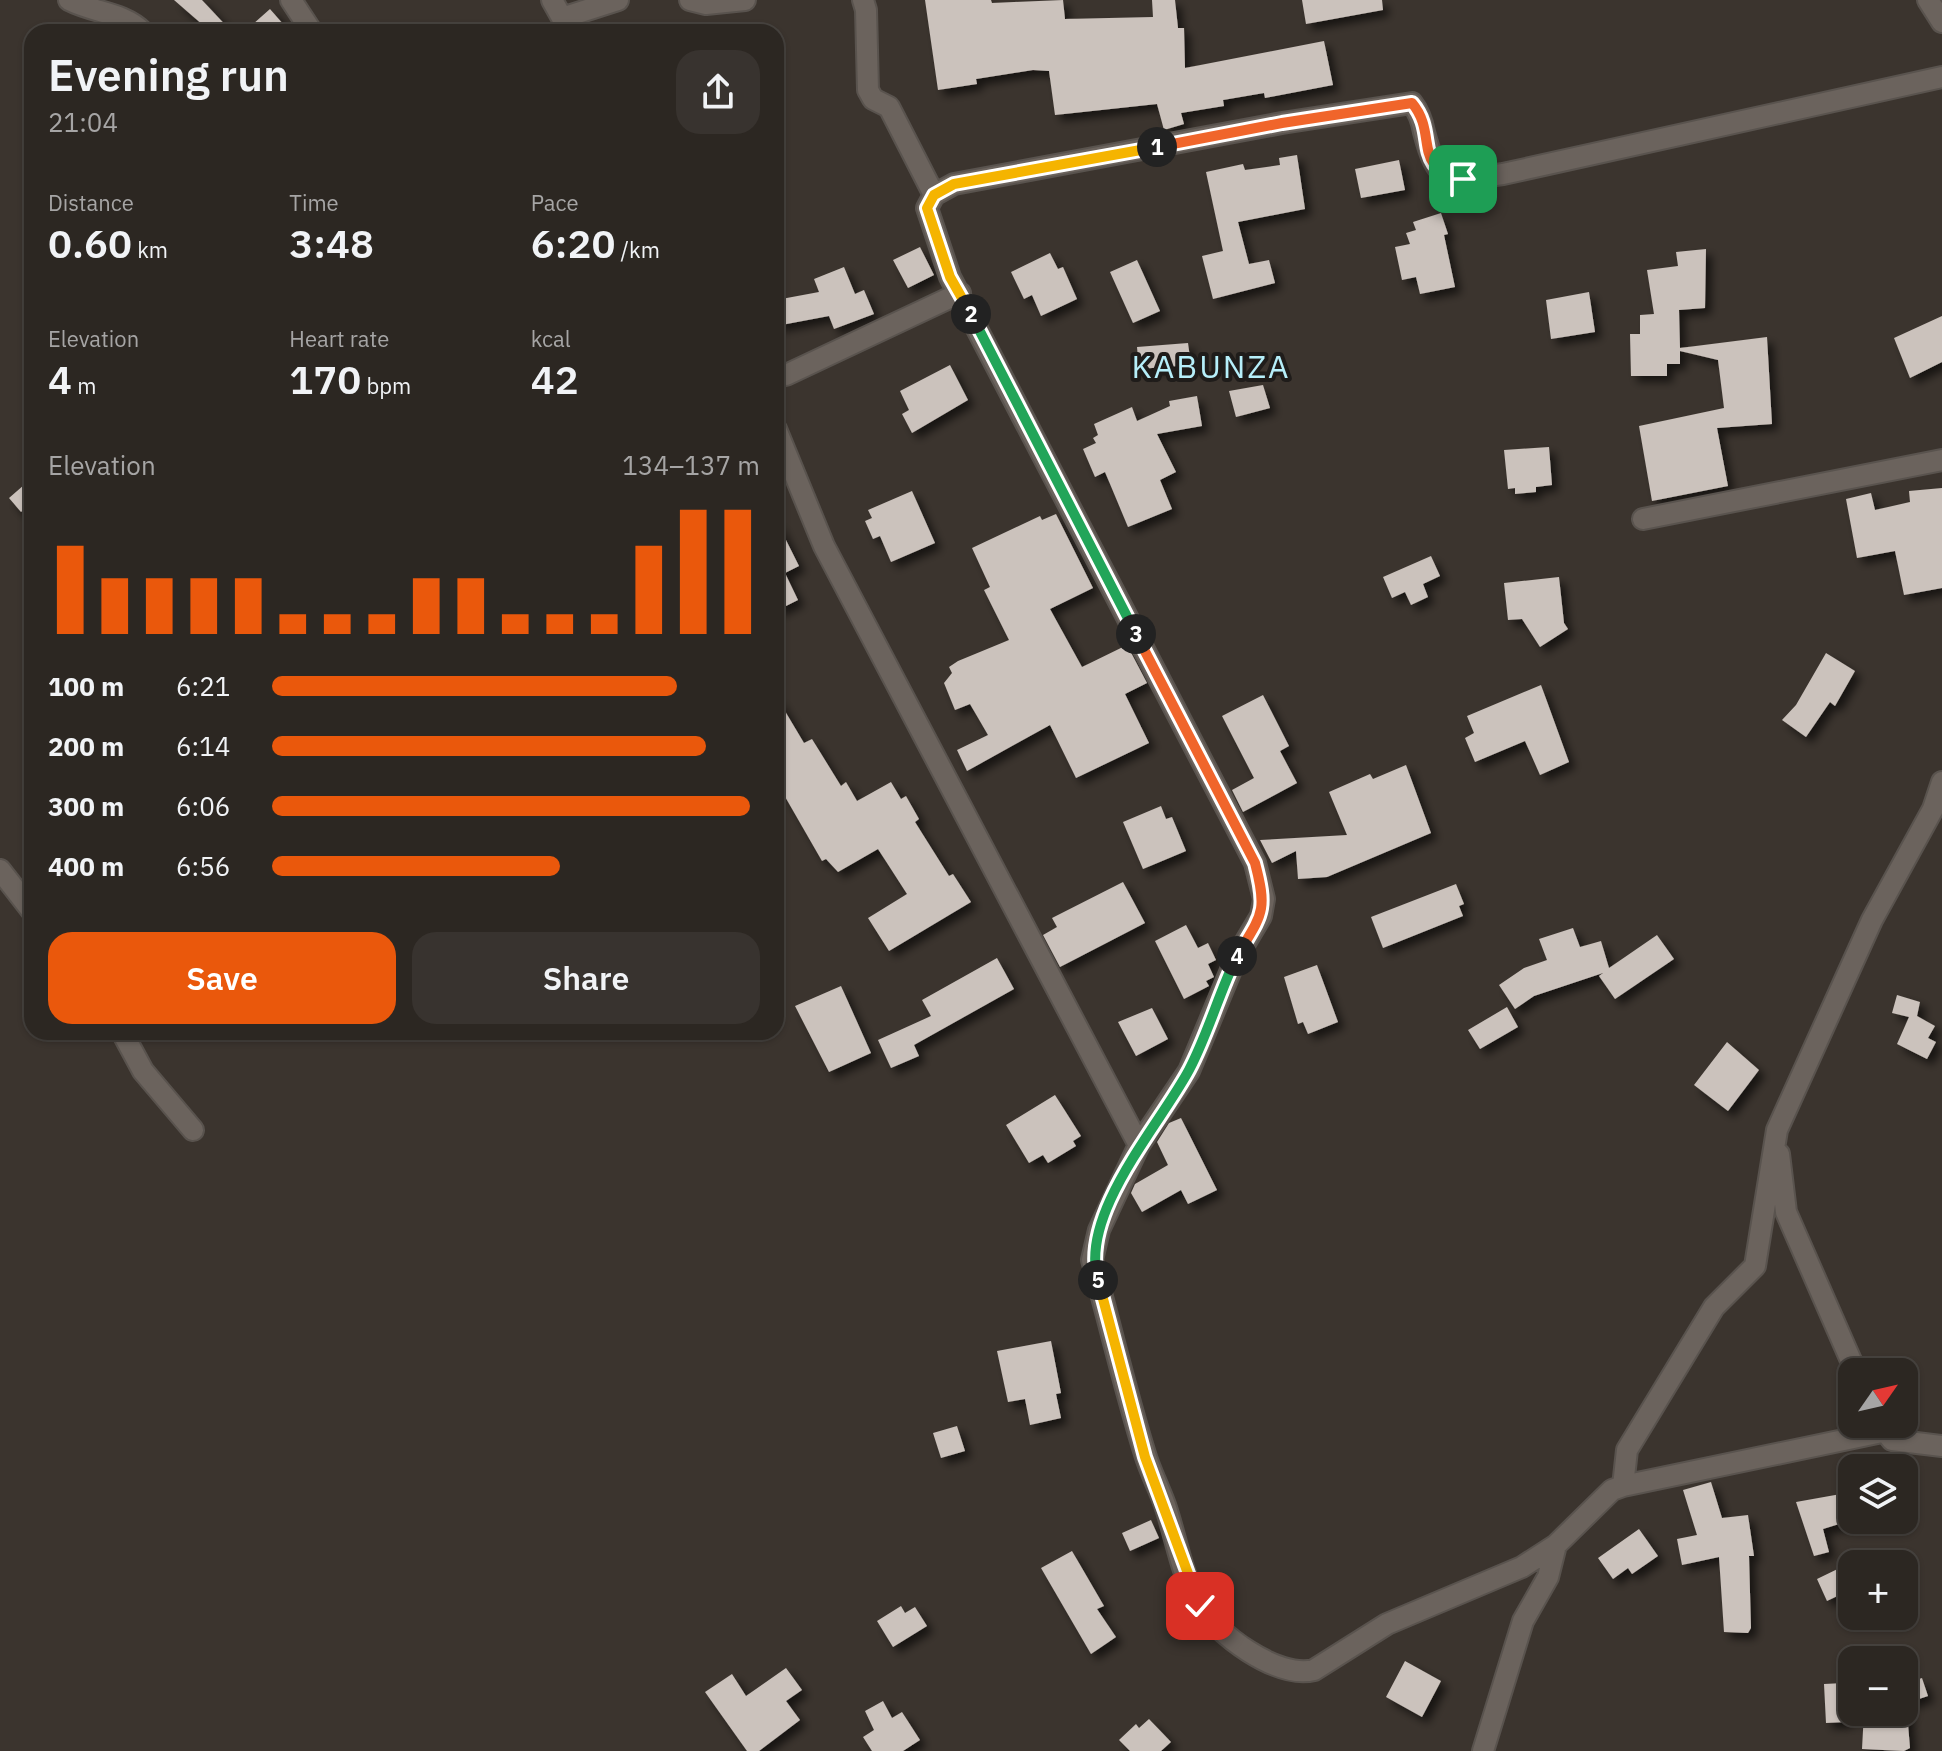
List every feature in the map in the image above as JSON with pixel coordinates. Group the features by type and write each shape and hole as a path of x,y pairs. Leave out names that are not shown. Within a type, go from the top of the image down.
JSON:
{"street":[{"path":"69,0 90,11 122,16 132,24"},
{"path":"291,0 307,24"},
{"path":"561,17 618,0"},
{"path":"690,0 706,4 745,0"},
{"path":"863,0 866,10 868,90 873,99 889,107 934,195"},
{"path":"1928,0 1942,22"},
{"path":"1838,1437 1612,1490 1556,1545 1522,1567 1387,1624 1314,1670 1303,1672 1270,1662 1246,1650 1219,1629 1191,1588 1165,1503 1145,1457 1092,1260 1099,1230 1139,1145 1189,1071 1236,958 1261,916 1264,899 1255,863 950,277 927,208 934,195 954,184 1282,123 1412,103 1419,112 1432,165 1441,175 1463,179 1503,174 1942,77"},
{"path":"784,375 960,293"},
{"path":"784,448 824,546 1139,1145"},
{"path":"1643,519 1942,460"},
{"path":"1623,1486 1627,1450 1714,1307 1755,1266 1777,1130 1872,920 1933,809 1942,782"},
{"path":"0,870 24,901"},
{"path":"126,1040 143,1071 193,1130"},
{"path":"1777,1130 1786,1212 1850,1358"},
{"path":"1892,1438 1897,1442 1942,1446"},
{"path":"1483,1751 1523,1621 1548,1577 1556,1545"}],"building":[{"path":"174,0 202,0 224,24 202,24"},
{"path":"925,0 991,0 992,3 1063,0 1065,19 1153,17 1152,0 1175,0 1178,28 1184,28 1185,68 1324,41 1333,85 1265,98 1264,93 1223,100 1224,106 1181,113 1184,124 1164,130 1157,104 1055,115 1049,71 1033,70 976,79 977,84 938,90"},
{"path":"1302,0 1382,0 1383,10 1306,24"},
{"path":"270,9 283,24 253,24"},
{"path":"1297,155 1305,209 1238,222 1249,264 1269,260 1275,283 1213,299 1202,256 1223,251 1206,172 1243,164 1245,170 1280,165 1279,158"},
{"path":"1399,160 1405,190 1361,198 1355,169"},
{"path":"1441,213 1448,234 1444,235 1455,287 1420,294 1416,277 1402,280 1395,247 1410,244 1406,233 1416,230 1413,222"},
{"path":"920,247 934,275 908,288 893,260"},
{"path":"1706,249 1705,308 1679,310 1680,348 1767,337 1772,424 1717,428 1728,486 1652,501 1639,426 1724,408 1718,360 1680,351 1680,364 1667,364 1667,376 1631,376 1630,334 1640,334 1640,315 1654,314 1647,270 1678,266 1676,252"},
{"path":"1050,253 1058,269 1063,267 1077,299 1041,316 1032,295 1024,299 1011,272"},
{"path":"1137,260 1160,311 1133,323 1110,272"},
{"path":"844,267 855,294 864,290 874,314 834,329 829,316 784,324 784,299 819,292 814,279"},
{"path":"1589,292 1595,332 1551,339 1546,300"},
{"path":"1942,316 1942,362 1910,378 1894,338"},
{"path":"1188,343 1191,365 1139,369 1137,347"},
{"path":"950,365 968,400 912,433 902,414 909,410 900,391"},
{"path":"1263,385 1270,408 1236,417 1229,391"},
{"path":"1197,396 1202,426 1157,434 1176,472 1160,480 1172,509 1128,527 1105,472 1095,477 1083,449 1096,443 1093,438 1098,435 1094,424 1132,407 1137,421 1170,406 1169,401"},
{"path":"1549,447 1552,485 1536,487 1536,492 1515,494 1515,488 1508,489 1504,450"},
{"path":"24,485 24,509 21,512 9,498"},
{"path":"1942,488 1942,588 1904,595 1895,551 1857,558 1846,499 1871,493 1875,510 1910,502 1909,491"},
{"path":"912,491 935,543 891,562 880,536 873,539 865,521 872,518 868,510"},
{"path":"1056,514 1093,588 1050,609 1082,667 1127,645 1147,683 1125,694 1149,743 1076,778 1050,725 967,771 957,750 988,735 970,704 955,710 944,683 952,673 949,667 1009,640 984,590 990,587 972,548 1040,516 1042,520"},
{"path":"784,536 799,566 785,573 798,600 784,607"},
{"path":"1431,556 1440,576 1423,584 1428,597 1411,605 1405,592 1392,598 1383,577"},
{"path":"1559,577 1564,623 1568,629 1540,647 1522,619 1508,620 1504,583"},
{"path":"1826,653 1855,671 1835,706 1830,702 1806,737 1782,720 1796,705"},
{"path":"1541,685 1569,762 1540,775 1525,741 1475,762 1465,738 1474,733 1467,716"},
{"path":"1263,695 1289,746 1280,751 1297,783 1243,812 1232,790 1254,778 1222,716"},
{"path":"784,709 804,743 812,739 841,786 846,782 857,801 891,782 901,799 906,796 919,819 915,822 949,876 953,874 971,902 889,951 868,918 907,894 878,849 838,872 826,859 822,861 784,795"},
{"path":"1406,765 1431,833 1327,877 1298,879 1296,851 1272,863 1260,840 1347,835 1329,792 1370,774 1373,779"},
{"path":"1161,806 1166,819 1172,817 1186,851 1143,869 1123,822"},
{"path":"1123,882 1145,923 1060,967 1043,935 1057,927 1052,918"},
{"path":"1456,884 1464,904 1459,906 1463,916 1383,948 1371,917"},
{"path":"1186,925 1198,948 1208,943 1216,960 1208,964 1214,977 1206,981 1209,986 1184,999 1155,941"},
{"path":"1573,928 1580,947 1601,941 1609,968 1657,935 1674,959 1615,999 1599,976 1603,973 1534,996 1515,1009 1499,985 1524,968 1547,960 1539,939"},
{"path":"997,958 1014,989 914,1045 919,1056 891,1068 878,1040 931,1016 922,1000"},
{"path":"1317,965 1338,1022 1308,1034 1303,1022 1298,1024 1284,977"},
{"path":"841,986 871,1053 829,1072 795,1006"},
{"path":"1897,995 1920,1002 1917,1016 1935,1026 1928,1038 1936,1042 1927,1059 1897,1044 1909,1017 1892,1013"},
{"path":"1507,1007 1518,1027 1480,1049 1468,1030"},
{"path":"1152,1008 1168,1039 1136,1056 1118,1022"},
{"path":"1727,1042 1759,1070 1728,1111 1694,1085"},
{"path":"1055,1095 1081,1136 1073,1141 1076,1146 1048,1163 1043,1155 1029,1163 1006,1125"},
{"path":"1181,1118 1217,1190 1188,1204 1181,1190 1142,1212 1131,1193 1135,1184 1168,1165 1157,1142 1169,1123"},
{"path":"1051,1341 1061,1393 1056,1394 1061,1418 1030,1425 1025,1399 1008,1402 997,1351"},
{"path":"957,1426 965,1451 941,1458 933,1433"},
{"path":"1711,1482 1722,1518 1748,1515 1754,1556 1749,1556 1751,1628 1748,1633 1724,1632 1719,1557 1682,1565 1677,1539 1697,1535 1683,1490"},
{"path":"1838,1494 1838,1524 1823,1529 1829,1552 1814,1556 1796,1502"},
{"path":"1151,1520 1159,1538 1130,1551 1122,1533"},
{"path":"1639,1529 1658,1556 1632,1574 1628,1568 1613,1579 1598,1558"},
{"path":"1072,1551 1104,1606 1097,1609 1116,1637 1091,1654 1041,1568"},
{"path":"1838,1569 1838,1596 1827,1601 1817,1579"},
{"path":"901,1606 905,1613 915,1607 927,1626 893,1647 877,1621"},
{"path":"1405,1661 1441,1681 1422,1717 1386,1697"},
{"path":"786,1668 802,1690 786,1701 800,1720 759,1751 747,1751 705,1692 732,1674 746,1696"},
{"path":"1922,1678 1928,1696 1918,1699 1918,1679"},
{"path":"1838,1683 1838,1722 1826,1723 1824,1684"},
{"path":"883,1701 892,1718 902,1712 920,1740 903,1751 872,1751 863,1737 874,1730 865,1711"},
{"path":"1149,1719 1171,1742 1161,1751 1130,1751 1119,1740 1136,1724 1139,1728"},
{"path":"1863,1726 1908,1726 1910,1748 1904,1751 1862,1749"}],"district":[{"name":"KABUNZA","path":"1211,367"}],"route":[{"path":"1200,1606 1191,1588 1165,1503 1145,1457 1092,1260 1099,1230 1139,1145 1189,1071 1236,958 1261,916 1264,899 1255,863 950,277 944,249 927,208 934,195 954,184 1282,123 1412,103 1419,112 1432,165 1441,175 1463,179"}]}
